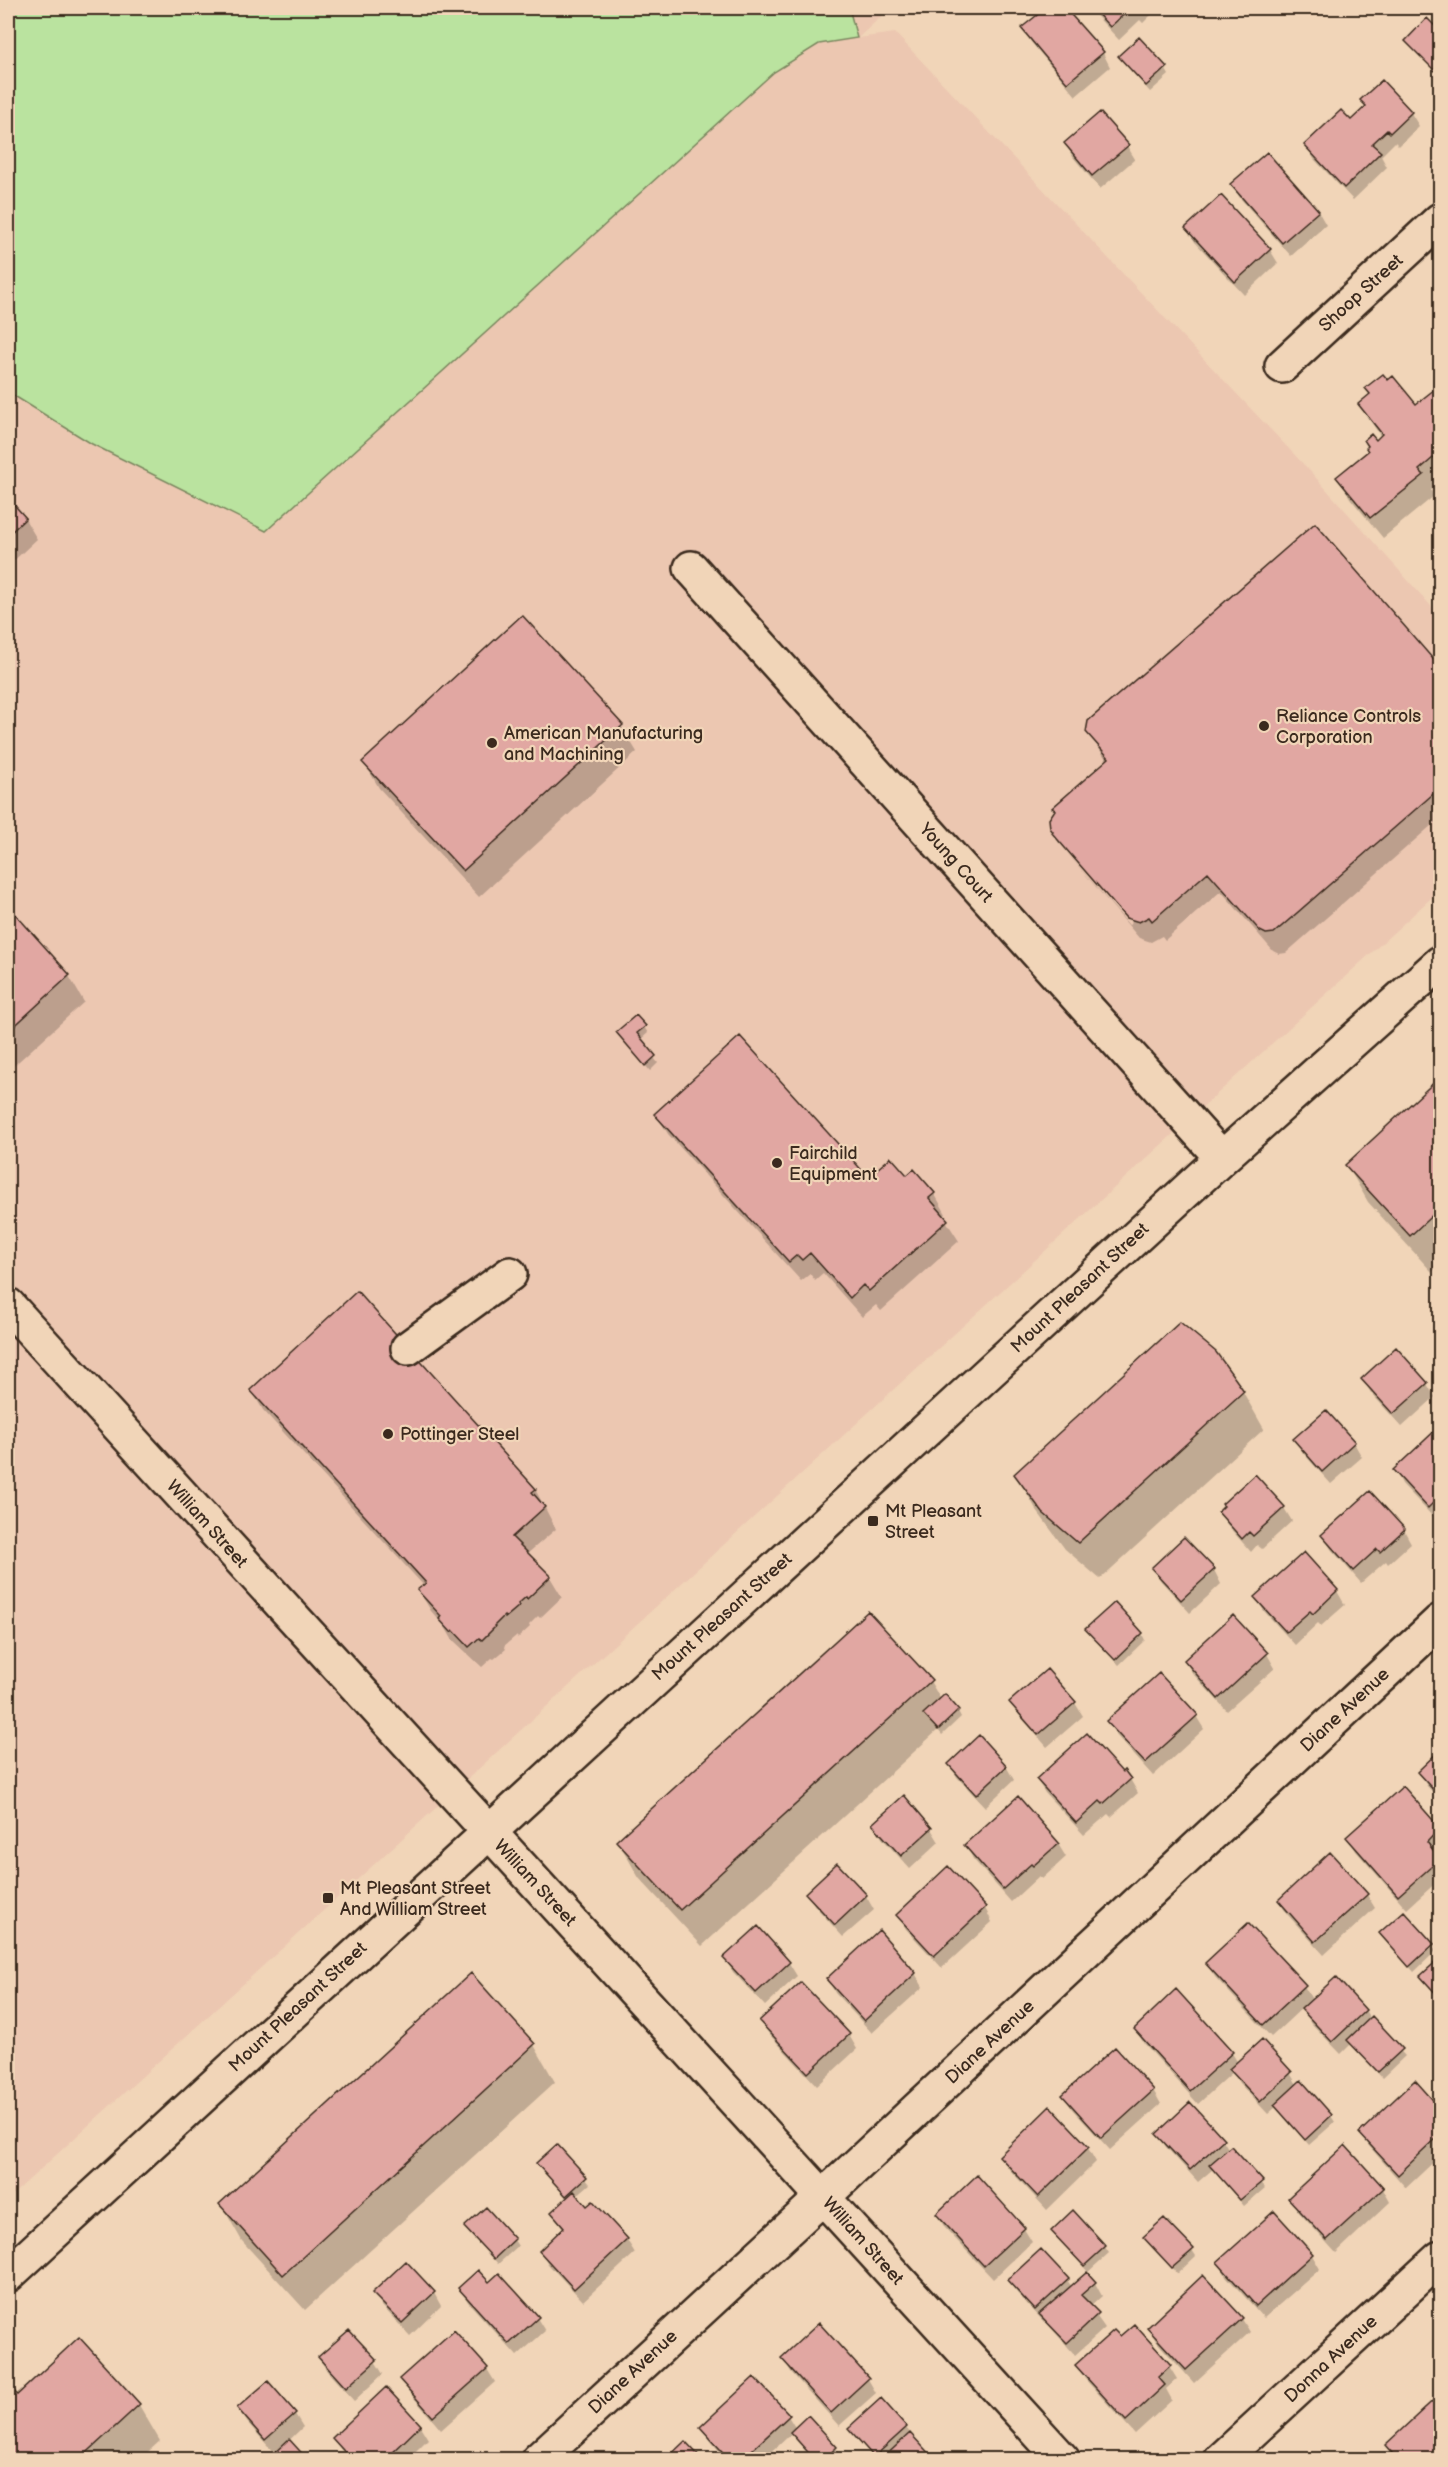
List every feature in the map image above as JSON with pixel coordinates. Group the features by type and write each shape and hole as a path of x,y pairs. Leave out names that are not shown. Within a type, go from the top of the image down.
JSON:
{"street":[{"name":"Shoop Street","path":"1282,366 1440,220"},
{"name":"Young Court","path":"691,568 1222,1158"},
{"name":"Mount Pleasant Street","path":"8,2275 1222,1158 1440,963"},
{"path":"408,1348 510,1274"},
{"name":"William Street","path":"8,1305 1063,2460"},
{"name":"Diane Avenue","path":"537,2460 823,2197 1440,1621"},
{"name":"Donna Avenue","path":"1221,2460 1440,2258"}],"shaded area":[{"path":"8,8 890,8 858,38 895,33 1308,469 1440,616 1440,890 8,2199"}],"green space":[{"path":"8,8 849,8 857,38 819,44 774,72 266,531 92,444 8,392"}],"building":[{"path":"1046,8 1065,8 1104,52 1067,83 1021,28"},
{"path":"1092,8 1131,8 1110,27"},
{"path":"1427,18 1440,31 1440,65 1435,71 1405,41"},
{"path":"1139,37 1167,67 1146,86 1118,56"},
{"path":"1382,80 1412,112 1390,133 1387,130 1372,144 1381,152 1344,188 1304,145 1341,110 1351,120 1366,106 1360,100"},
{"path":"1100,112 1129,145 1092,176 1064,143"},
{"path":"1267,152 1319,211 1282,243 1230,184"},
{"path":"1221,195 1271,249 1235,282 1185,228"},
{"path":"1383,374 1388,380 1393,376 1416,404 1440,385 1440,452 1419,470 1424,475 1370,518 1336,477 1368,451 1364,440 1371,434 1376,440 1382,434 1358,404 1370,394 1365,388"},
{"path":"8,498 26,518 8,535"},
{"name":"Reliance Controls Corporation","path":"1315,523 1440,667 1440,788 1274,933 1266,934 1260,931 1208,872 1152,921 1149,917 1139,922 1126,918 1050,828 1049,819 1055,810 1052,808 1109,758 1086,732 1088,721"},
{"name":"American Manufacturing and Machining","path":"522,615 623,725 463,871 362,762"},
{"path":"8,906 70,975 8,1032"},
{"path":"636,1015 646,1026 637,1033 656,1056 645,1066 616,1032"},
{"name":"Fairchild Equipment","path":"740,1036 868,1177 891,1157 907,1175 914,1169 935,1193 929,1198 948,1220 869,1291 863,1285 850,1298 810,1253 802,1260 797,1255 789,1262 654,1114"},
{"path":"1440,1077 1440,1208 1410,1236 1345,1165"},
{"name":"Pottinger Steel","path":"357,1291 536,1489 532,1492 545,1507 512,1537 551,1576 505,1618 504,1616 482,1640 479,1638 469,1647 439,1619 441,1616 417,1590 426,1583 250,1390"},
{"path":"1180,1322 1216,1352 1244,1391 1078,1543 1043,1513 1014,1474"},
{"path":"1396,1347 1428,1383 1393,1414 1361,1379"},
{"path":"1326,1410 1355,1442 1322,1472 1293,1439"},
{"path":"1440,1426 1440,1496 1428,1508 1393,1470"},
{"path":"1255,1474 1285,1507 1253,1536 1249,1532 1242,1539 1218,1512 1224,1506 1222,1504"},
{"path":"1370,1491 1405,1529 1380,1552 1377,1549 1353,1571 1321,1535"},
{"path":"1184,1537 1215,1569 1181,1600 1151,1568"},
{"path":"1304,1552 1338,1590 1313,1614 1310,1611 1286,1632 1254,1597"},
{"path":"1115,1602 1143,1633 1115,1660 1085,1629"},
{"path":"868,1611 932,1680 680,1910 616,1841"},
{"path":"1233,1615 1268,1653 1218,1699 1184,1660"},
{"path":"1047,1669 1076,1702 1038,1735 1009,1702"},
{"path":"1159,1673 1198,1715 1145,1763 1106,1721"},
{"path":"945,1694 959,1710 938,1730 923,1714"},
{"path":"1087,1733 1131,1779 1103,1804 1100,1801 1076,1823 1036,1779"},
{"path":"979,1735 1007,1766 976,1795 948,1764"},
{"path":"1440,1750 1440,1797 1417,1772"},
{"path":"1403,1786 1440,1828 1427,1842 1440,1859 1398,1896 1346,1837"},
{"path":"904,1795 932,1828 901,1856 872,1824"},
{"path":"1018,1796 1059,1843 1003,1889 964,1845"},
{"path":"1330,1852 1368,1894 1315,1942 1278,1900"},
{"path":"837,1863 867,1895 835,1925 805,1893"},
{"path":"948,1866 986,1907 934,1956 896,1915"},
{"path":"1404,1911 1434,1944 1409,1967 1379,1933"},
{"path":"1248,1923 1306,1985 1263,2025 1205,1963"},
{"path":"758,1926 790,1962 756,1993 723,1958"},
{"path":"879,1930 916,1973 864,2021 826,1979"},
{"path":"1440,1958 1440,1998 1420,1976"},
{"path":"471,1973 535,2044 283,2275 219,2204"},
{"path":"1336,1977 1366,2010 1332,2042 1301,2009"},
{"path":"801,1982 850,2034 808,2073 759,2021"},
{"path":"1176,1989 1233,2052 1190,2091 1134,2029"},
{"path":"1372,2016 1403,2049 1378,2072 1347,2040"},
{"path":"1262,2039 1292,2072 1260,2102 1229,2069"},
{"path":"1115,2047 1154,2090 1101,2138 1062,2095"},
{"path":"1301,2080 1332,2115 1305,2140 1274,2105"},
{"path":"1415,2080 1440,2108 1440,2135 1398,2175 1359,2133"},
{"path":"1190,2102 1224,2139 1190,2170 1156,2134"},
{"path":"1050,2106 1089,2147 1038,2197 999,2156"},
{"path":"557,2144 587,2177 566,2196 536,2163"},
{"path":"1345,2145 1384,2188 1327,2240 1288,2198"},
{"path":"1231,2146 1263,2181 1240,2200 1209,2165"},
{"path":"977,2175 1025,2228 984,2266 936,2214"},
{"path":"574,2191 587,2206 593,2201 628,2239 574,2289 539,2251 564,2227 551,2212"},
{"path":"486,2207 515,2239 494,2259 464,2227"},
{"path":"1073,2210 1106,2246 1084,2266 1051,2231"},
{"path":"1274,2211 1313,2254 1256,2306 1217,2262"},
{"path":"1164,2218 1194,2249 1172,2268 1143,2237"},
{"path":"1041,2249 1069,2279 1035,2310 1007,2280"},
{"path":"406,2261 435,2292 402,2323 372,2293"},
{"path":"478,2270 489,2282 499,2273 539,2317 509,2344 458,2288"},
{"path":"1087,2272 1096,2282 1081,2295 1099,2313 1067,2343 1039,2314"},
{"path":"1203,2275 1243,2318 1186,2370 1147,2328"},
{"path":"819,2323 869,2378 831,2413 781,2358"},
{"path":"1134,2324 1171,2365 1158,2377 1165,2385 1126,2421 1075,2365 1114,2330 1120,2336"},
{"path":"349,2330 377,2360 346,2388 318,2357"},
{"path":"454,2330 488,2368 433,2417 399,2379"},
{"path":"79,2337 140,2404 79,2460 8,2460 8,2395 10,2397 15,2392 17,2395"},
{"path":"754,2377 790,2415 741,2460 730,2460 700,2427"},
{"path":"268,2381 296,2413 265,2440 237,2408"},
{"path":"386,2387 421,2425 385,2460 352,2460 332,2438"},
{"path":"1440,2394 1440,2460 1398,2460 1385,2445"},
{"path":"881,2398 907,2427 874,2457 848,2428"},
{"path":"808,2415 837,2447 823,2460 815,2460 790,2432"},
{"path":"910,2433 935,2460 881,2460"},
{"path":"289,2439 308,2460 267,2460"},
{"path":"685,2441 703,2460 665,2460"}],"place":[{"name":"Reliance Controls Corporation","path":"1264,726"},
{"name":"American Manufacturing and Machining","path":"492,743"},
{"name":"Fairchild Equipment","path":"777,1163"},
{"name":"Pottinger Steel","path":"388,1434"},
{"name":"Mt Pleasant Street","path":"873,1521"},
{"name":"Mt Pleasant Street And William Street","path":"328,1898"}]}
